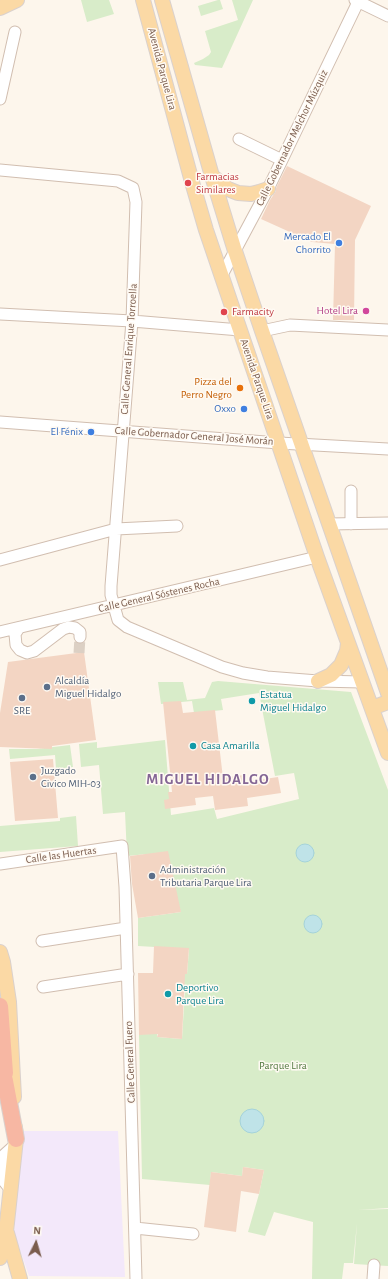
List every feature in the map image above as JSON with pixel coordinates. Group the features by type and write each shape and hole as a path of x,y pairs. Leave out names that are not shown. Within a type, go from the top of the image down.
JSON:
{"highway":[{"path":"0,1012 5,1081"},
{"path":"0,1063 5,1081 16,1142"}],"main road":[{"path":"0,8 18,0"},
{"name":"Avenida Parque Lira","path":"143,0 192,182 222,275 317,558 388,753"},
{"name":"Avenida Parque Lira","path":"162,0 212,176 235,250 329,524 387,686"},
{"path":"212,176 228,189 238,192 251,194 268,189"},
{"path":"318,681 331,675 342,665 347,651 347,638"},
{"path":"362,682 387,686"},
{"path":"372,708 388,702"},
{"path":"0,952 9,1002 16,1142 6,1232 0,1258"},
{"path":"6,1232 20,1279"}],"street":[{"name":"Calle Gobernador Melchor Múzquiz","path":"222,275 268,189 358,1"},
{"path":"358,1 388,16"},
{"path":"0,100 15,32"},
{"path":"239,139 282,160"},
{"name":"Calle General Enrique Torroella","path":"0,170 118,181 133,188 136,202 132,321 111,586 118,620 127,627 222,667 243,673 318,681 362,682"},
{"path":"0,314 132,321 240,330"},
{"path":"262,331 290,325 388,330"},
{"name":"Calle Gobernador General José Morán","path":"0,422 279,443 388,448"},
{"path":"351,491 351,524"},
{"path":"329,524 388,523"},
{"path":"0,560 116,529 178,526"},
{"name":"Calle General Sóstenes Rocha","path":"0,632 317,558"},
{"path":"19,628 15,634 16,645 20,650 27,653 34,652 64,629 69,627 75,628 80,632 80,637"},
{"name":"Calle las Huertas","path":"0,864 122,846"},
{"name":"Calle General Fuero","path":"122,846 128,974 136,1279"},
{"path":"42,941 126,928"},
{"path":"43,987 128,974"},
{"path":"135,1228 193,1234"},
{"path":"373,1279 374,1264"}],"shaded area":[{"path":"22,1131 118,1131 125,1277 29,1276 14,1233"}],"green space":[{"path":"81,0 109,0 114,14 87,22"},
{"path":"220,0 223,9 201,16 198,6"},
{"path":"232,0 253,0 222,68 195,65 194,63 203,59 211,52 205,31 238,20"},
{"name":"Parque Lira","path":"218,681 351,692 388,790 388,1208 358,1210 388,1209 388,1266 354,1264 357,1223 353,1263 344,1263 342,1279 312,1279 313,1222 274,1212 265,1236 248,1232 264,1170 243,1167 242,1176 211,1172 210,1185 142,1179 139,1035 160,1000 157,1037 182,1039 185,989 166,973 187,974 189,949 138,946 138,918 181,912 147,854 127,856 125,812 103,814 99,765 81,767 79,744 97,742 97,748 165,740 171,815 214,808 217,819 299,799 294,773 275,776 259,693 221,699 223,710 194,713 192,701 161,704 158,682 183,682 187,700 205,698 212,682"},
{"path":"70,745 73,767 56,769 55,755 10,759 9,749 37,749"},
{"path":"76,816 78,846 0,852 0,826 60,821 60,818"}],"water":[{"path":"305,844 309,845 313,849 313,857 309,861 305,862 301,861 297,857 296,853 297,849 301,845"},
{"path":"313,915 320,917 322,924 320,931 313,933 306,931 304,924 306,917"},
{"path":"252,1109 257,1110 263,1116 263,1126 257,1132 252,1133 247,1132 241,1126 240,1121 241,1116 247,1110"}],"building":[{"name":"Mercado El Chorrito","path":"287,166 371,206 355,240 354,320 333,320 335,244 312,242 261,219"},
{"name":"Alcaldía Miguel Hidalgo","path":"84,652 96,740 52,746 52,749 0,747 0,713 8,662"},
{"name":"Casa Amarilla","path":"181,701 183,713 215,710 223,778 244,775 245,782 278,777 281,793 247,798 248,806 215,810 213,796 195,798 196,805 165,809 164,800 169,799 168,792 172,792 163,702"},
{"name":"Juzgado Civico MIH-03","path":"53,759 58,818 15,821 10,762"},
{"name":"Administración Tributaria Parque Lira","path":"168,851 181,912 138,918 132,884 130,856"},
{"name":"Deportivo Parque Lira","path":"154,946 189,948 187,974 185,974 182,1039 157,1037 158,1034 139,1035 138,973 153,973"},
{"path":"243,1167 264,1170 259,1194 241,1191 236,1232 204,1227 211,1172 242,1176"}],"tunnel":[{"path":"79,653 80,637"}],"place":[{"name":"Farmacias Similares","path":"188,183"},
{"name":"Mercado El Chorrito","path":"339,243"},
{"name":"Hotel Lira","path":"366,311"},
{"name":"Farmacity","path":"224,312"},
{"name":"Pizza del Perro Negro","path":"240,388"},
{"name":"Oxxo","path":"244,409"},
{"name":"El Fénix","path":"91,432"},
{"name":"Alcaldía Miguel Hidalgo","path":"47,687"},
{"name":"SRE","path":"22,698"},
{"name":"Estatua Miguel Hidalgo","path":"252,701"},
{"name":"Casa Amarilla","path":"193,746"},
{"name":"Juzgado Civico MIH-03","path":"33,777"},
{"name":"Administración Tributaria Parque Lira","path":"152,876"},
{"name":"Deportivo Parque Lira","path":"168,994"}],"district":[{"name":"MIGUEL HIDALGO","path":"208,779"}]}
